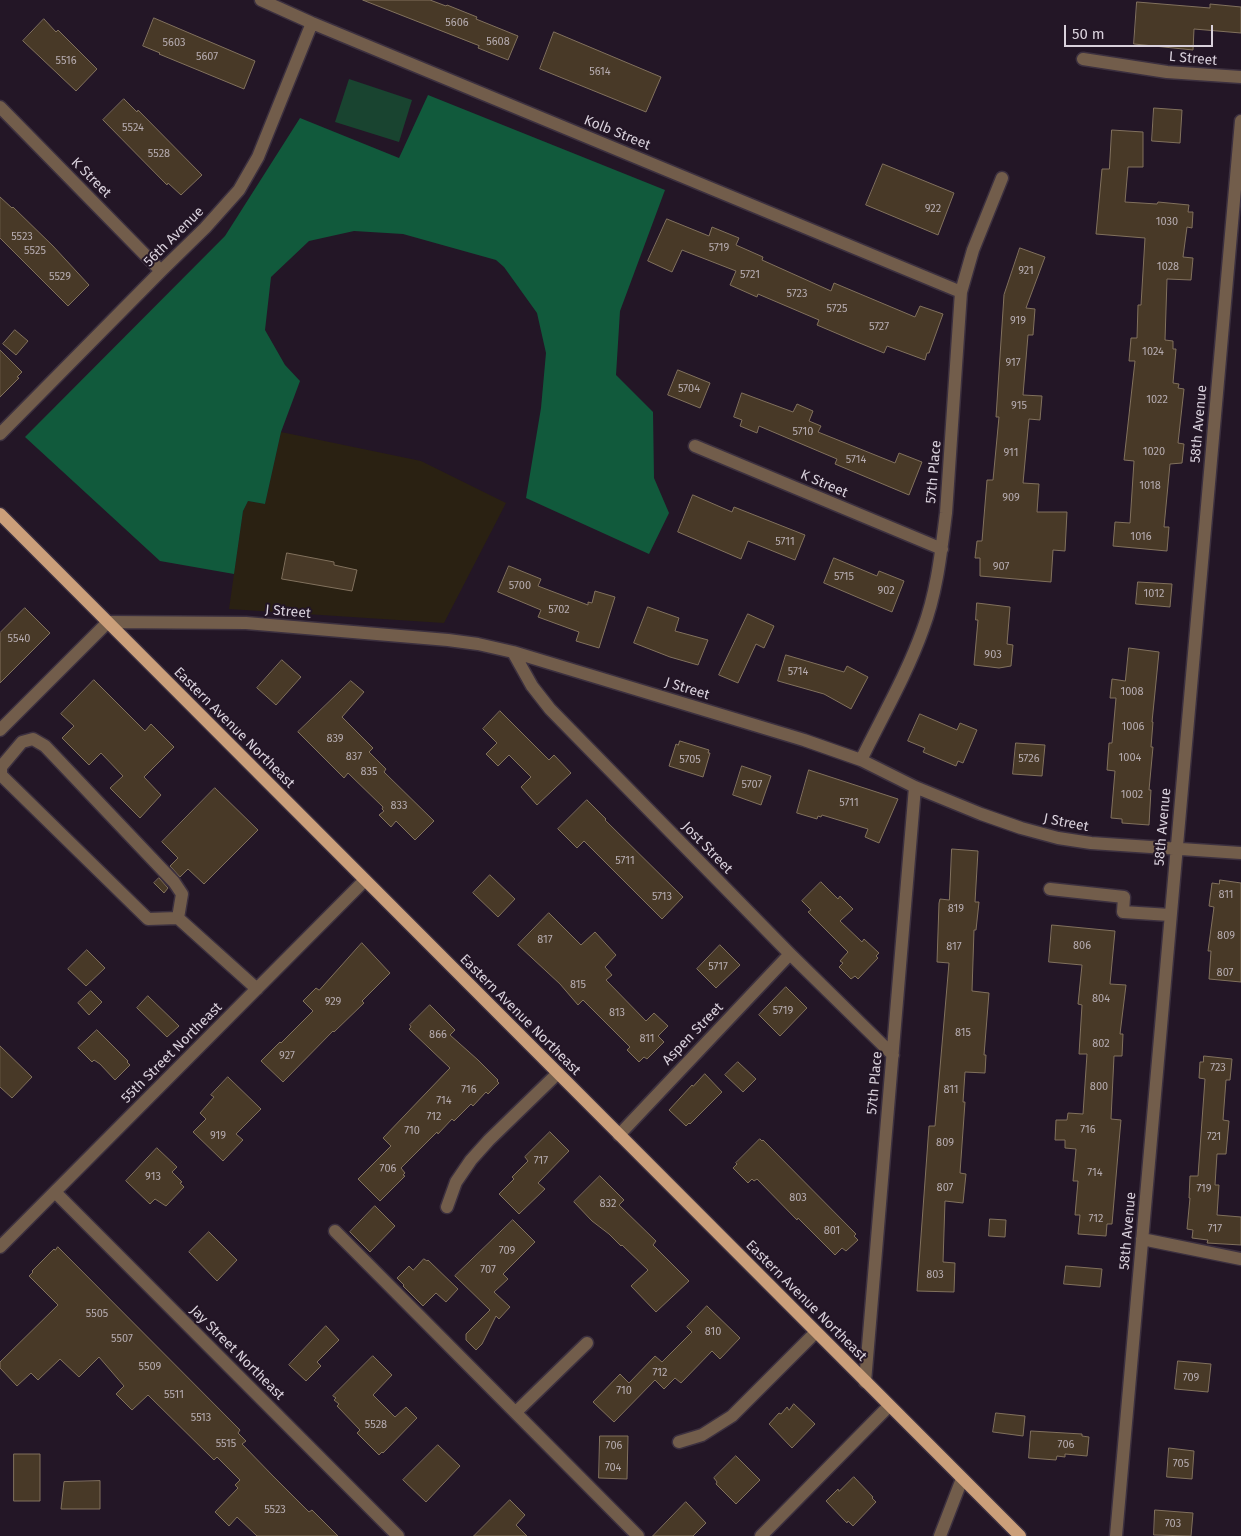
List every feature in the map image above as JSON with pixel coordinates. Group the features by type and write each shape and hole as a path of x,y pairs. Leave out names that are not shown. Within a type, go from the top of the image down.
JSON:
{"main road":[{"name":"Eastern Avenue Northeast","path":"0,514 1020,1536"}],"street":[{"name":"Kolb Street","path":"262,0 312,23 962,292"},
{"name":"56th Avenue","path":"0,434 231,201 247,179 258,157 312,23"},
{"name":"L Street","path":"1083,59 1167,72 1241,77"},
{"name":"K Street","path":"0,107 161,271"},
{"name":"58th Avenue","path":"1116,1536 1241,121"},
{"name":"57th Place","path":"860,760 924,628 931,604 942,549 962,292 972,250 1002,178"},
{"name":"K Street","path":"694,446 942,549"},
{"name":"J Street","path":"108,622 246,623 478,644 512,652 804,740 860,760 915,787 1021,828 1058,838 1143,847 1241,853"},
{"path":"0,730 108,622"},
{"name":"Jost Street","path":"512,652 532,686 550,709 790,954 893,1055"},
{"path":"178,918 182,894 174,882 45,746 33,739 22,742 1,767 1,775 148,919 178,918 257,989"},
{"name":"57th Place","path":"865,1382 915,787"},
{"name":"55th Street Northeast","path":"0,1247 365,880"},
{"path":"1050,889 1124,897 1123,912 1170,915"},
{"name":"Aspen Street","path":"619,1135 790,954"},
{"path":"447,1207 456,1182 471,1160 558,1073"},
{"name":"Jay Street Northeast","path":"55,1192 398,1536"},
{"path":"335,1231 638,1536"},
{"path":"1142,1239 1241,1259"},
{"path":"679,1442 702,1435 732,1416 816,1332"},
{"path":"516,1412 588,1343"},
{"path":"761,1536 889,1406"},
{"path":"940,1536 962,1479"}],"shaded area":[{"path":"281,432 421,461 506,503 444,623 229,609 243,511 248,501 265,504"}],"green space":[{"path":"349,79 412,100 399,142 335,122"},
{"path":"428,95 665,190 620,311 616,375 653,412 654,478 669,513 649,554 526,498 541,408 546,353 537,313 504,267 496,260 403,234 354,231 309,241 271,277 265,330 285,365 300,381 281,432 265,504 248,501 243,511 234,574 160,561 25,437 225,236 300,118 399,158"}],"building":[{"path":"363,0 430,0 477,17 476,19 518,36 508,60 478,48 479,46"},
{"path":"1137,2 1210,8 1210,4 1241,7 1241,33 1194,29 1193,50 1134,44"},
{"path":"154,18 255,61 244,89 143,46"},
{"path":"44,19 56,32 58,30 97,69 76,91 23,41"},
{"path":"554,32 661,77 646,112 540,69"},
{"path":"124,99 137,112 138,110 202,175 181,195 168,183 167,185 103,120"},
{"path":"1154,108 1182,110 1180,143 1152,141"},
{"path":"1112,130 1143,132 1143,167 1128,167 1125,202 1157,204 1158,202 1189,205 1188,212 1193,212 1192,228 1187,227 1183,257 1193,258 1191,280 1167,279 1165,340 1173,341 1173,349 1176,349 1173,383 1179,384 1178,388 1184,389 1178,443 1184,444 1182,463 1170,464 1164,527 1169,527 1167,551 1113,546 1115,522 1130,523 1134,461 1124,460 1135,361 1129,361 1131,338 1137,338 1138,305 1141,305 1145,238 1096,234 1102,169 1109,169"},
{"path":"883,164 954,193 938,235 866,205"},
{"path":"0,197 53,246 89,285 68,306 0,238"},
{"path":"667,219 709,236 712,227 739,238 736,245 763,257 762,260 831,291 834,283 915,317 920,306 943,314 929,353 927,353 925,360 887,346 884,353 857,342 817,325 819,320 758,294 757,297 730,285 736,271 682,250 672,272 648,261"},
{"path":"1020,248 1045,257 1026,308 1035,309 1033,335 1028,335 1023,395 1042,396 1040,420 1029,419 1023,483 1039,484 1037,512 1067,512 1065,551 1053,550 1051,582 980,576 980,558 975,558 977,541 982,541 987,480 993,480 999,417 996,417 1004,295"},
{"path":"15,330 28,341 16,355 3,344"},
{"path":"0,350 22,372 17,377 19,378 0,397"},
{"path":"678,370 710,383 700,408 668,395"},
{"path":"742,393 793,412 797,404 813,411 809,421 821,426 818,432 895,463 899,453 922,462 909,495 835,464 837,459 759,426 757,433 740,426 742,420 734,417"},
{"path":"693,495 732,512 734,507 805,535 795,560 748,541 741,559 678,532"},
{"path":"287,553 334,562 334,565 357,570 352,591 282,579"},
{"path":"834,558 877,576 879,571 904,581 892,612 824,583"},
{"path":"509,566 541,579 538,586 588,605 588,602 592,603 595,591 615,597 599,648 576,641 579,632 538,617 541,610 498,592"},
{"path":"1138,582 1172,584 1170,607 1136,604"},
{"path":"977,603 1010,607 1007,644 1013,645 1011,666 999,668 974,665 978,620 976,620"},
{"path":"648,607 679,618 675,631 708,640 698,665 670,657 634,643"},
{"path":"25,608 50,633 0,683 0,633"},
{"path":"748,614 774,626 764,648 756,644 738,683 719,675"},
{"path":"1129,648 1159,652 1152,722 1151,747 1153,747 1149,790 1151,790 1149,825 1122,823 1122,819 1111,818 1115,771 1107,770 1109,743 1112,743 1116,698 1110,698 1112,679 1125,681"},
{"path":"786,655 844,672 847,666 868,677 851,709 824,694 778,681"},
{"path":"282,660 301,677 276,705 257,688"},
{"path":"94,680 145,731 151,724 174,747 144,777 161,795 140,818 110,788 123,776 101,753 89,765 62,738 74,726 61,714"},
{"path":"351,681 364,692 342,717 373,748 369,752 386,769 384,772 434,821 415,840 396,821 391,827 379,815 384,811 383,807 348,773 344,778 298,732"},
{"path":"500,711 549,760 554,755 571,773 537,805 521,787 531,777 509,755 498,766 486,754 497,743 483,729"},
{"path":"920,714 957,730 960,723 977,730 963,763 958,761 956,766 923,752 925,748 908,741"},
{"path":"680,741 709,750 708,753 710,753 703,777 669,766 676,744 678,745"},
{"path":"1016,743 1045,745 1042,776 1013,774"},
{"path":"742,766 771,776 761,805 733,795"},
{"path":"809,770 898,799 879,843 865,837 868,829 822,815 821,817 818,816 817,819 797,813"},
{"path":"215,788 258,830 204,884 188,869 180,877 170,866 178,858 162,842"},
{"path":"587,800 683,897 662,919 584,841 577,848 558,829"},
{"path":"952,849 978,851 975,902 979,902 976,930 974,930 972,991 989,993 984,1055 986,1055 985,1073 965,1072 960,1173 966,1174 963,1203 945,1201 943,1262 955,1263 954,1292 917,1291 929,1126 935,1126 949,963 937,962 939,903 940,899 949,900"},
{"path":"490,875 515,899 498,917 473,893"},
{"path":"159,878 168,888 164,893 154,883"},
{"path":"1220,880 1241,883 1241,982 1209,979 1211,951 1208,951 1214,907 1209,906 1212,883 1219,884"},
{"path":"821,882 838,899 840,896 853,909 840,921 862,942 864,939 879,953 876,956 878,958 858,979 855,976 851,979 839,967 843,963 840,961 848,952 808,912 811,910 802,901"},
{"path":"549,913 581,945 595,932 616,955 605,967 612,975 606,980 646,1021 654,1013 668,1026 658,1036 664,1042 647,1059 644,1057 639,1062 627,1050 630,1047 583,1000 578,1005 560,984 518,945"},
{"path":"1052,925 1115,931 1110,984 1126,985 1120,1034 1123,1034 1122,1056 1114,1056 1111,1119 1121,1120 1112,1224 1107,1224 1106,1236 1078,1234 1080,1215 1075,1215 1078,1181 1073,1181 1076,1149 1065,1148 1065,1140 1055,1140 1056,1120 1067,1120 1068,1113 1083,1114 1087,1054 1079,1054 1082,1005 1078,1004 1082,965 1049,962"},
{"path":"362,943 390,973 362,1001 364,1003 333,1031 283,1082 261,1061 313,1011 303,1001 316,988 319,990"},
{"path":"720,945 740,965 716,988 697,969"},
{"path":"87,950 105,968 86,986 68,969"},
{"path":"786,987 807,1008 780,1036 759,1015"},
{"path":"91,991 102,1002 89,1015 78,1003"},
{"path":"148,996 179,1026 167,1037 137,1008"},
{"path":"430,1005 455,1030 450,1035 478,1060 499,1083 488,1094 486,1092 473,1106 471,1104 454,1121 452,1119 438,1134 437,1132 401,1168 405,1176 380,1201 358,1179 391,1146 383,1138 450,1068 409,1029 410,1025"},
{"path":"97,1030 130,1065 115,1080 100,1064 94,1060 92,1062 78,1048"},
{"path":"0,1046 32,1077 12,1098 0,1087"},
{"path":"1204,1056 1232,1059 1230,1080 1226,1080 1223,1120 1229,1121 1226,1154 1217,1154 1215,1185 1219,1185 1217,1215 1241,1217 1241,1245 1207,1243 1208,1240 1192,1238 1193,1230 1187,1229 1190,1176 1198,1176 1205,1079 1199,1078 1200,1062 1203,1062"},
{"path":"738,1062 756,1079 743,1092 725,1075"},
{"path":"705,1074 722,1092 686,1126 669,1110"},
{"path":"228,1077 261,1109 236,1134 243,1140 223,1161 193,1132 206,1119 200,1113 214,1097 211,1095"},
{"path":"550,1132 569,1151 538,1183 545,1189 519,1214 499,1194 528,1161 525,1157"},
{"path":"760,1139 856,1234 854,1236 858,1240 846,1251 842,1248 835,1255 757,1179 754,1181 752,1179 748,1183 733,1168"},
{"path":"157,1148 177,1167 172,1172 182,1182 180,1183 184,1187 166,1206 155,1199 150,1204 126,1181"},
{"path":"600,1176 624,1200 619,1205 656,1241 653,1245 689,1281 656,1312 631,1286 648,1270 622,1245 592,1221 574,1202"},
{"path":"375,1206 395,1226 370,1252 350,1232"},
{"path":"990,1219 1006,1220 1005,1237 989,1236"},
{"path":"513,1220 535,1242 503,1274 508,1279 494,1292 510,1307 499,1319 496,1316 482,1344 476,1350 466,1340 466,1334 490,1310 455,1276"},
{"path":"209,1232 237,1260 217,1281 189,1252"},
{"path":"58,1247 240,1430 238,1433 246,1441 242,1444 273,1476 309,1512 312,1510 338,1536 257,1536 237,1517 229,1526 215,1512 238,1488 235,1485 240,1480 217,1457 214,1460 148,1395 132,1410 116,1394 124,1386 99,1357 79,1377 60,1359 38,1380 31,1373 17,1386 0,1368 0,1362 58,1305 29,1276"},
{"path":"424,1259 428,1260 458,1289 446,1302 436,1293 423,1306 397,1278 409,1266 413,1270"},
{"path":"1066,1266 1102,1269 1100,1287 1064,1284"},
{"path":"707,1306 740,1338 720,1359 712,1351 681,1383 675,1378 664,1389 655,1380 614,1422 593,1402 620,1374 629,1383 655,1356 662,1362 692,1332 687,1327"},
{"path":"326,1326 339,1340 317,1362 321,1366 306,1381 289,1365"},
{"path":"373,1356 392,1375 373,1395 395,1417 406,1407 417,1418 379,1455 357,1433 360,1430 337,1406 339,1404 334,1400 336,1398 333,1396"},
{"path":"1178,1361 1211,1364 1208,1392 1175,1389"},
{"path":"794,1404 815,1424 792,1448 769,1424 779,1413 781,1414 787,1407 789,1410"},
{"path":"996,1413 1025,1416 1023,1436 993,1432"},
{"path":"1031,1431 1082,1434 1082,1436 1089,1437 1087,1456 1065,1454 1065,1457 1057,1456 1056,1460 1029,1458"},
{"path":"600,1436 628,1436 627,1479 599,1478"},
{"path":"438,1445 460,1466 426,1502 403,1480"},
{"path":"1169,1448 1194,1451 1192,1479 1167,1477"},
{"path":"14,1454 40,1454 40,1501 14,1501"},
{"path":"736,1456 760,1480 736,1504 716,1484 717,1482 714,1478"},
{"path":"854,1477 876,1502 853,1526 848,1521 847,1523 826,1501"},
{"path":"100,1481 100,1509 61,1509 64,1482"},
{"path":"510,1500 525,1515 516,1525 527,1536 474,1536"},
{"path":"686,1502 706,1523 693,1536 653,1536"},
{"path":"1155,1510 1193,1513 1191,1536 1154,1535"}]}
